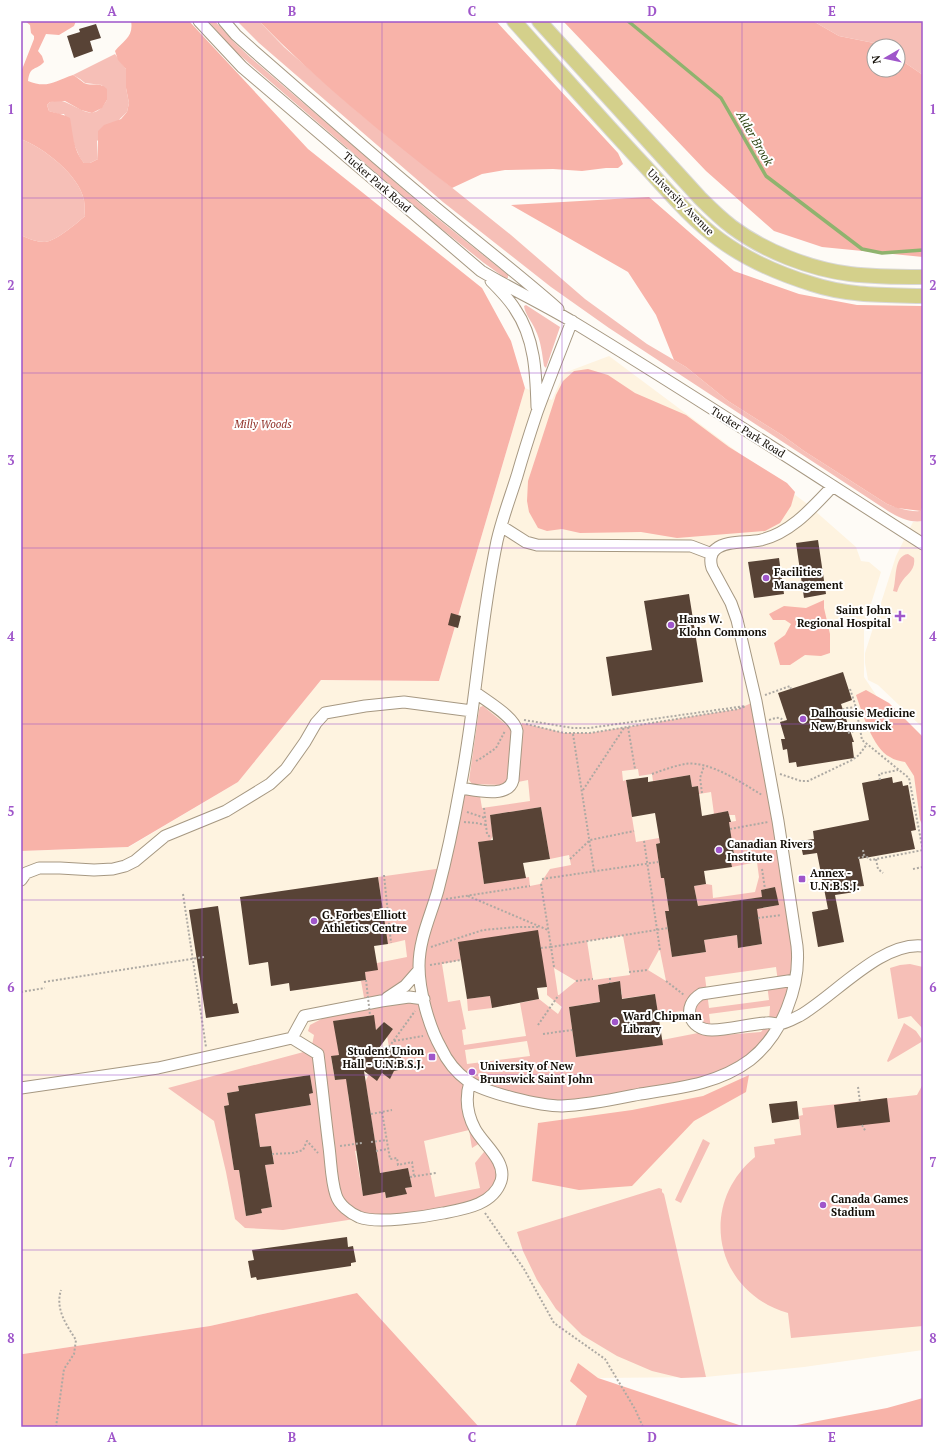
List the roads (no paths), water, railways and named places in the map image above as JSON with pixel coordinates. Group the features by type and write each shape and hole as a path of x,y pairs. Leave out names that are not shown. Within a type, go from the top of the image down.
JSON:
{"main road":[{"name":"University Avenue","path":"514,21 608,126 680,203 719,239 743,255 766,267 813,285 862,295 923,296"},
{"name":"University Avenue","path":"539,21 700,198 733,228 777,253 825,270 871,276 923,277"}],"street":[{"name":"Tucker Park Road","path":"198,21 242,67 481,271 572,321 923,544"},
{"name":"Tucker Park Road","path":"224,21 236,35 255,52 452,222 517,274 572,321"},
{"path":"481,271 516,310 524,326 531,344 534,361 537,413"},
{"path":"572,321 537,413 501,526 489,586 465,762 443,868 435,900 423,935 420,952 419,970 424,999 434,1034 440,1047 455,1070 470,1082 520,1099 558,1106 574,1105 672,1090 705,1082 733,1070 748,1061 771,1039 786,1010 795,980 798,958 774,795 756,700 737,620 731,603 710,564 712,554 715,549 723,545 760,540 780,533 808,512 833,486"},
{"path":"501,526 526,542 537,545 691,546 712,554"},
{"path":"460,788 500,791 506,790 512,785 517,731 510,719 475,692"},
{"path":"21,880 26,873 39,868 106,870 125,866 136,861 165,836 226,811 270,784 286,769 316,723 325,713 365,706 404,702 472,711"},
{"path":"795,980 707,992 692,1001 690,1014 693,1021 698,1026 711,1030 769,1022 779,1024 801,1015 880,958 907,946 923,946"},
{"path":"381,1001 405,986 419,970"},
{"path":"292,1038 304,1016 409,997 424,999"},
{"path":"21,1088 158,1068 292,1038 318,1054 332,1175 336,1196 346,1210 361,1218 394,1219 419,1218 479,1204 489,1197 497,1188 501,1180 499,1164 470,1118 466,1099 470,1082"}],"waterway":[{"name":"Alder Brook","path":"628,21 721,98 766,176 862,249 882,253 923,250"}],"place":[{"name":"Facilities Management","path":"766,578"},
{"name":"Saint John Regional Hospital","path":"900,616"},
{"name":"Hans W. Klohn Commons","path":"671,625"},
{"name":"Dalhousie Medicine New Brunswick","path":"803,719"},
{"name":"Canadian Rivers Institute","path":"719,850"},
{"name":"Annex - U.N.B.S.J.","path":"802,879"},
{"name":"G. Forbes Elliott Athletics Centre","path":"314,921"},
{"name":"Ward Chipman Library","path":"615,1022"},
{"name":"Student Union Hall - U.N.B.S.J.","path":"432,1057"},
{"name":"University of New Brunswick Saint John","path":"472,1072"},
{"name":"Canada Games Stadium","path":"823,1205"}],"park label":[{"name":"Milly Woods","path":"263,424"}]}
